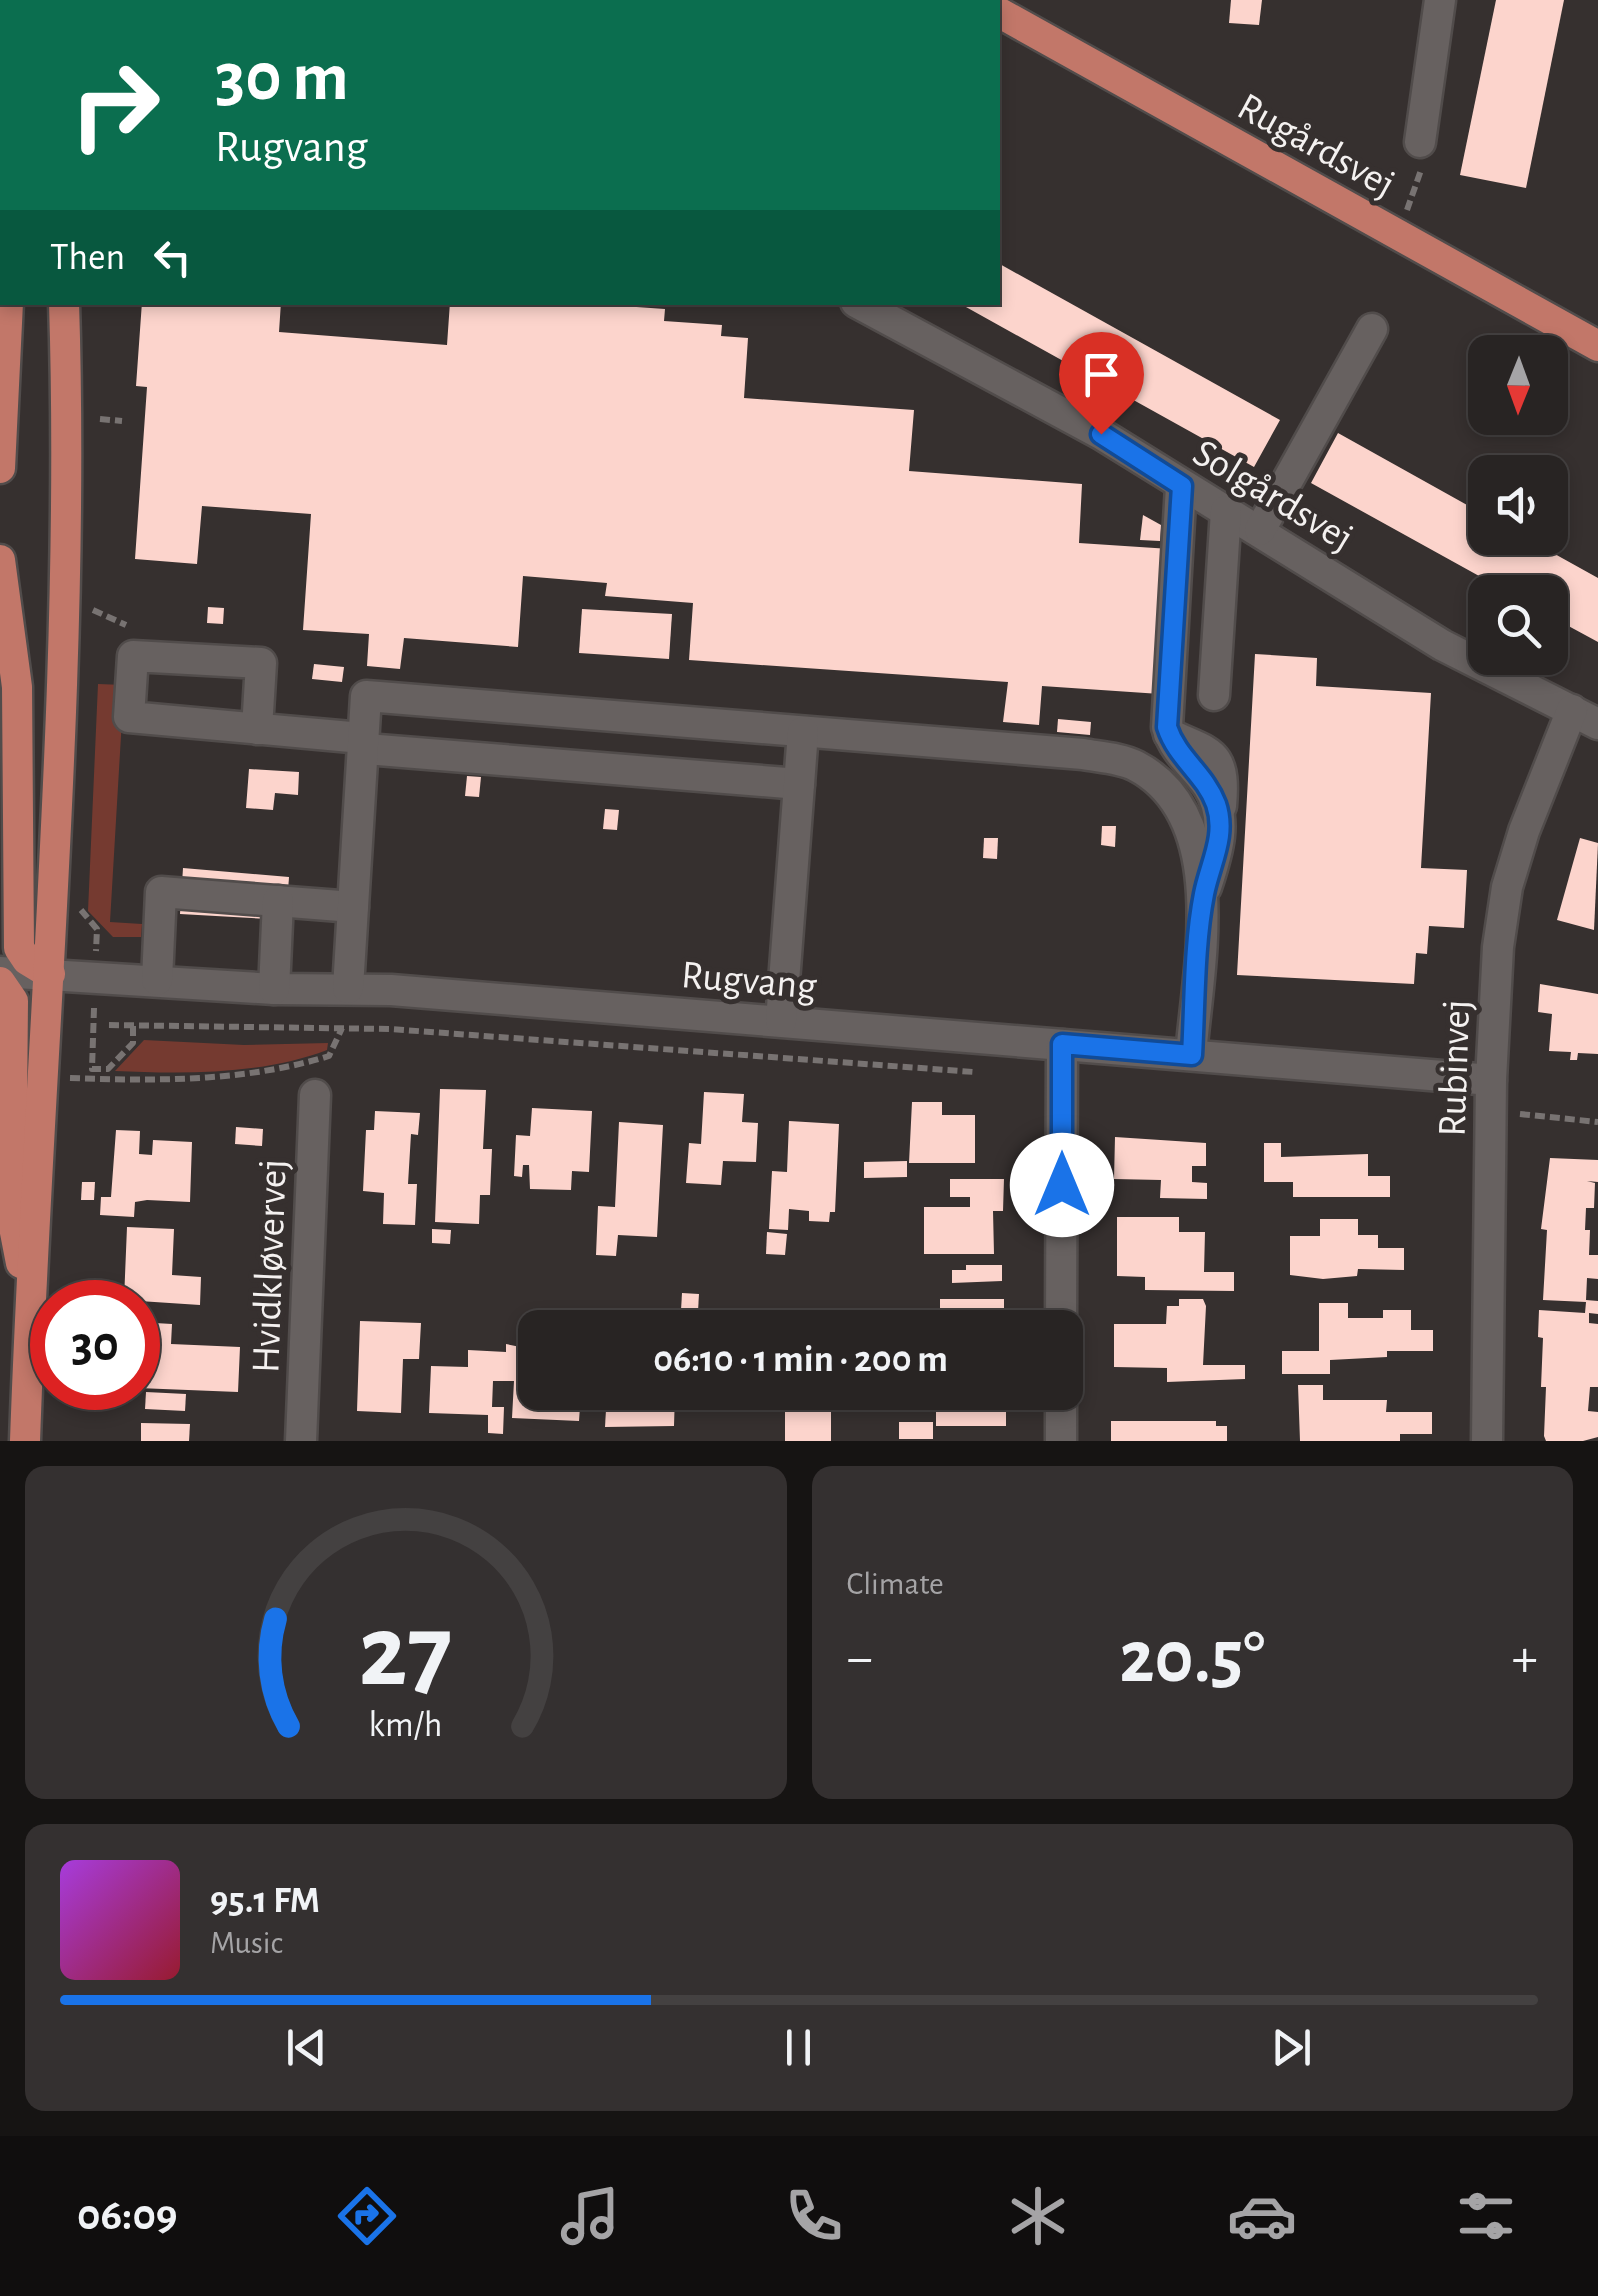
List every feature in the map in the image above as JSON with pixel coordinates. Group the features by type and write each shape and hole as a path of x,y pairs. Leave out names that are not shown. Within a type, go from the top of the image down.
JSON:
{"main road":[{"name":"Rugårdsvej","path":"1000,13 1598,346"},
{"path":"0,468 8,305"},
{"path":"32,1280 50,974 66,454 64,305"},
{"path":"0,560 17,687 19,948 27,960 50,974"},
{"path":"0,982 12,1001 11,1212 30,1305 25,1441"}],"street":[{"path":"1420,142 1440,0"},
{"name":"Solgårdsvej","path":"862,305 1101,434 1442,645 1585,717"},
{"path":"1260,530 1372,329"},
{"path":"1182,486 1166,708 1169,734 1180,756 1208,786 1220,824 1204,895 1192,1055"},
{"path":"1214,695 1226,511"},
{"path":"257,729 261,664 134,656 129,717 799,784"},
{"path":"348,988 366,696 1083,754 1135,765 1166,790 1186,823 1204,895"},
{"name":"Rubinvej","path":"1487,1441 1491,1080 1498,947 1507,886 1585,717"},
{"path":"781,1021 803,732"},
{"path":"157,980 161,892 353,907"},
{"path":"274,989 278,901"},
{"name":"Rugvang","path":"0,972 274,989 348,988 1491,1080"},
{"path":"1061,1310 1062,1044"},
{"name":"Hvidkløvervej","path":"301,1441 315,1095"},
{"path":"1061,1410 1061,1441"}],"path":[{"path":"1395,233 1418,188 1425,145 1420,142"},
{"path":"100,419 122,421"},
{"path":"94,610 127,626"},
{"path":"109,1025 342,1028 987,1073"},
{"path":"102,1070 108,1070 132,1044 132,1026"},
{"path":"44,1077 225,1078 329,1056 342,1028"},
{"path":"91,1078 92,1069"},
{"path":"1491,1112 1598,1122"}],"shaded area":[{"path":"98,684 124,685 110,922 142,924 141,937 113,937 88,911"},
{"path":"144,1040 244,1045 328,1043 327,1050 302,1058 249,1068 115,1071"}],"building":[{"path":"1231,0 1262,0 1259,25 1229,23"},
{"path":"1496,0 1564,0 1526,188 1460,175"},
{"path":"1000,264 1280,420 1254,467 962,305 1000,305"},
{"path":"142,305 281,305 279,332 447,345 450,305 665,309 664,321 722,325 721,336 748,338 744,398 914,410 909,471 1082,484 1079,543 1170,549 1160,694 1042,686 1039,725 1003,722 1008,682 689,660 693,603 605,596 607,583 523,576 518,647 404,638 400,669 367,666 369,634 303,630 311,514 202,506 197,564 135,559 147,387 136,386"},
{"path":"1338,433 1468,506 1468,555 1557,555 1598,578 1598,642 1568,626 1568,575 1477,575 1311,483"},
{"path":"1143,515 1161,525 1160,541 1140,540"},
{"path":"208,607 224,608 223,624 207,623"},
{"path":"582,609 672,614 669,659 579,653"},
{"path":"1255,654 1317,658 1316,686 1431,693 1421,868 1467,870 1464,928 1429,926 1427,954 1416,953 1414,984 1237,975"},
{"path":"314,664 344,667 342,682 312,679"},
{"path":"1058,719 1091,722 1090,735 1057,732"},
{"path":"249,769 299,772 298,795 275,793 273,810 246,808"},
{"path":"467,776 481,777 479,797 465,796"},
{"path":"605,809 619,810 617,830 603,829"},
{"path":"1102,826 1116,826 1115,847 1101,845"},
{"path":"984,838 998,838 997,859 983,858"},
{"path":"1580,838 1598,843 1594,930 1557,920"},
{"path":"183,868 289,877 286,920 180,914"},
{"path":"1540,984 1598,994 1598,1054 1578,1053 1577,1060 1570,1060 1571,1052 1549,1051 1552,1014 1538,1012"},
{"path":"440,1089 486,1090 483,1149 492,1149 490,1195 480,1195 479,1224 435,1222"},
{"path":"704,1092 744,1094 742,1122 758,1123 756,1162 723,1161 721,1185 686,1183 689,1143 701,1144"},
{"path":"912,1102 942,1102 942,1115 975,1115 975,1163 909,1163"},
{"path":"532,1108 592,1111 589,1172 572,1171 571,1190 530,1189 529,1165 523,1165 522,1177 514,1176 516,1135 530,1136"},
{"path":"375,1111 420,1113 418,1135 411,1134 408,1184 417,1184 415,1225 383,1224 384,1193 363,1191 366,1130 374,1130"},
{"path":"789,1121 839,1124 835,1212 830,1212 829,1222 809,1221 809,1211 789,1209 788,1230 769,1229 772,1171 787,1172"},
{"path":"619,1122 663,1125 657,1237 618,1235 616,1256 596,1255 598,1206 615,1207"},
{"path":"236,1127 263,1129 262,1146 235,1144"},
{"path":"116,1130 140,1131 139,1154 152,1155 153,1140 192,1142 190,1202 147,1200 135,1202 134,1217 100,1215 101,1197 111,1197"},
{"path":"1115,1137 1206,1143 1206,1166 1192,1166 1192,1182 1207,1183 1207,1199 1160,1198 1161,1180 1114,1179"},
{"path":"1264,1143 1281,1143 1281,1157 1368,1154 1368,1176 1390,1176 1390,1197 1293,1197 1293,1182 1264,1182"},
{"path":"1550,1158 1598,1160 1598,1182 1587,1181 1595,1183 1594,1208 1586,1208 1585,1230 1590,1230 1589,1255 1598,1255 1598,1279 1587,1278 1586,1300 1598,1301 1598,1314 1589,1313 1589,1323 1598,1324 1598,1387 1590,1387 1588,1411 1598,1412 1598,1437 1583,1441 1546,1441 1544,1436 1546,1387 1541,1387 1543,1338 1538,1337 1539,1310 1585,1313 1586,1302 1543,1300 1547,1230 1541,1229"},
{"path":"907,1161 907,1177 864,1178 864,1162"},
{"path":"950,1179 1004,1179 1003,1211 993,1211 994,1254 924,1254 924,1207 970,1207 970,1197 950,1197"},
{"path":"82,1182 95,1182 94,1200 81,1200"},
{"path":"1117,1217 1179,1217 1179,1232 1205,1232 1204,1272 1234,1272 1234,1291 1145,1290 1145,1277 1117,1276"},
{"path":"1320,1219 1358,1219 1358,1235 1378,1235 1378,1248 1404,1248 1404,1270 1358,1269 1357,1276 1323,1279 1290,1275 1290,1236 1320,1236"},
{"path":"127,1227 174,1229 172,1275 201,1277 200,1305 160,1302 160,1280 125,1280"},
{"path":"432,1229 451,1230 450,1244 432,1243"},
{"path":"767,1232 787,1234 785,1255 766,1254"},
{"path":"966,1265 1002,1265 1002,1281 952,1283 952,1270 966,1270"},
{"path":"682,1293 699,1294 698,1310 681,1310"},
{"path":"940,1299 1004,1299 1004,1310 940,1310"},
{"path":"1179,1299 1203,1299 1206,1306 1203,1365 1245,1365 1245,1379 1167,1382 1167,1368 1114,1367 1114,1324 1166,1324 1167,1306 1179,1306"},
{"path":"1319,1303 1348,1303 1348,1318 1383,1318 1383,1310 1411,1310 1411,1330 1433,1330 1433,1351 1387,1351 1387,1357 1330,1360 1330,1374 1282,1374 1282,1351 1319,1351"},
{"path":"360,1321 421,1323 419,1359 403,1359 401,1413 357,1411"},
{"path":"160,1323 172,1324 171,1344 240,1347 238,1392 160,1389"},
{"path":"506,1344 518,1346 518,1410 580,1410 579,1421 512,1418 514,1381 493,1381 492,1407 504,1407 503,1434 488,1433 488,1415 429,1413 431,1366 468,1367 468,1350 506,1352"},
{"path":"1298,1385 1323,1385 1323,1400 1387,1400 1386,1412 1432,1412 1432,1434 1400,1434 1400,1441 1300,1441"},
{"path":"160,1393 186,1394 185,1411 160,1410"},
{"path":"606,1410 674,1410 674,1426 605,1427"},
{"path":"785,1410 831,1410 831,1441 785,1441"},
{"path":"936,1410 1006,1410 1006,1426 936,1426"},
{"path":"1111,1421 1216,1421 1216,1426 1227,1426 1227,1441 1111,1441"},
{"path":"899,1422 933,1422 933,1439 899,1439"},
{"path":"141,1423 190,1424 189,1441 141,1441"}],"route":[{"path":"1062,1185 1062,1044 1192,1055 1204,895 1220,840 1217,806 1208,786 1180,756 1167,727 1182,486 1101,434"}]}
